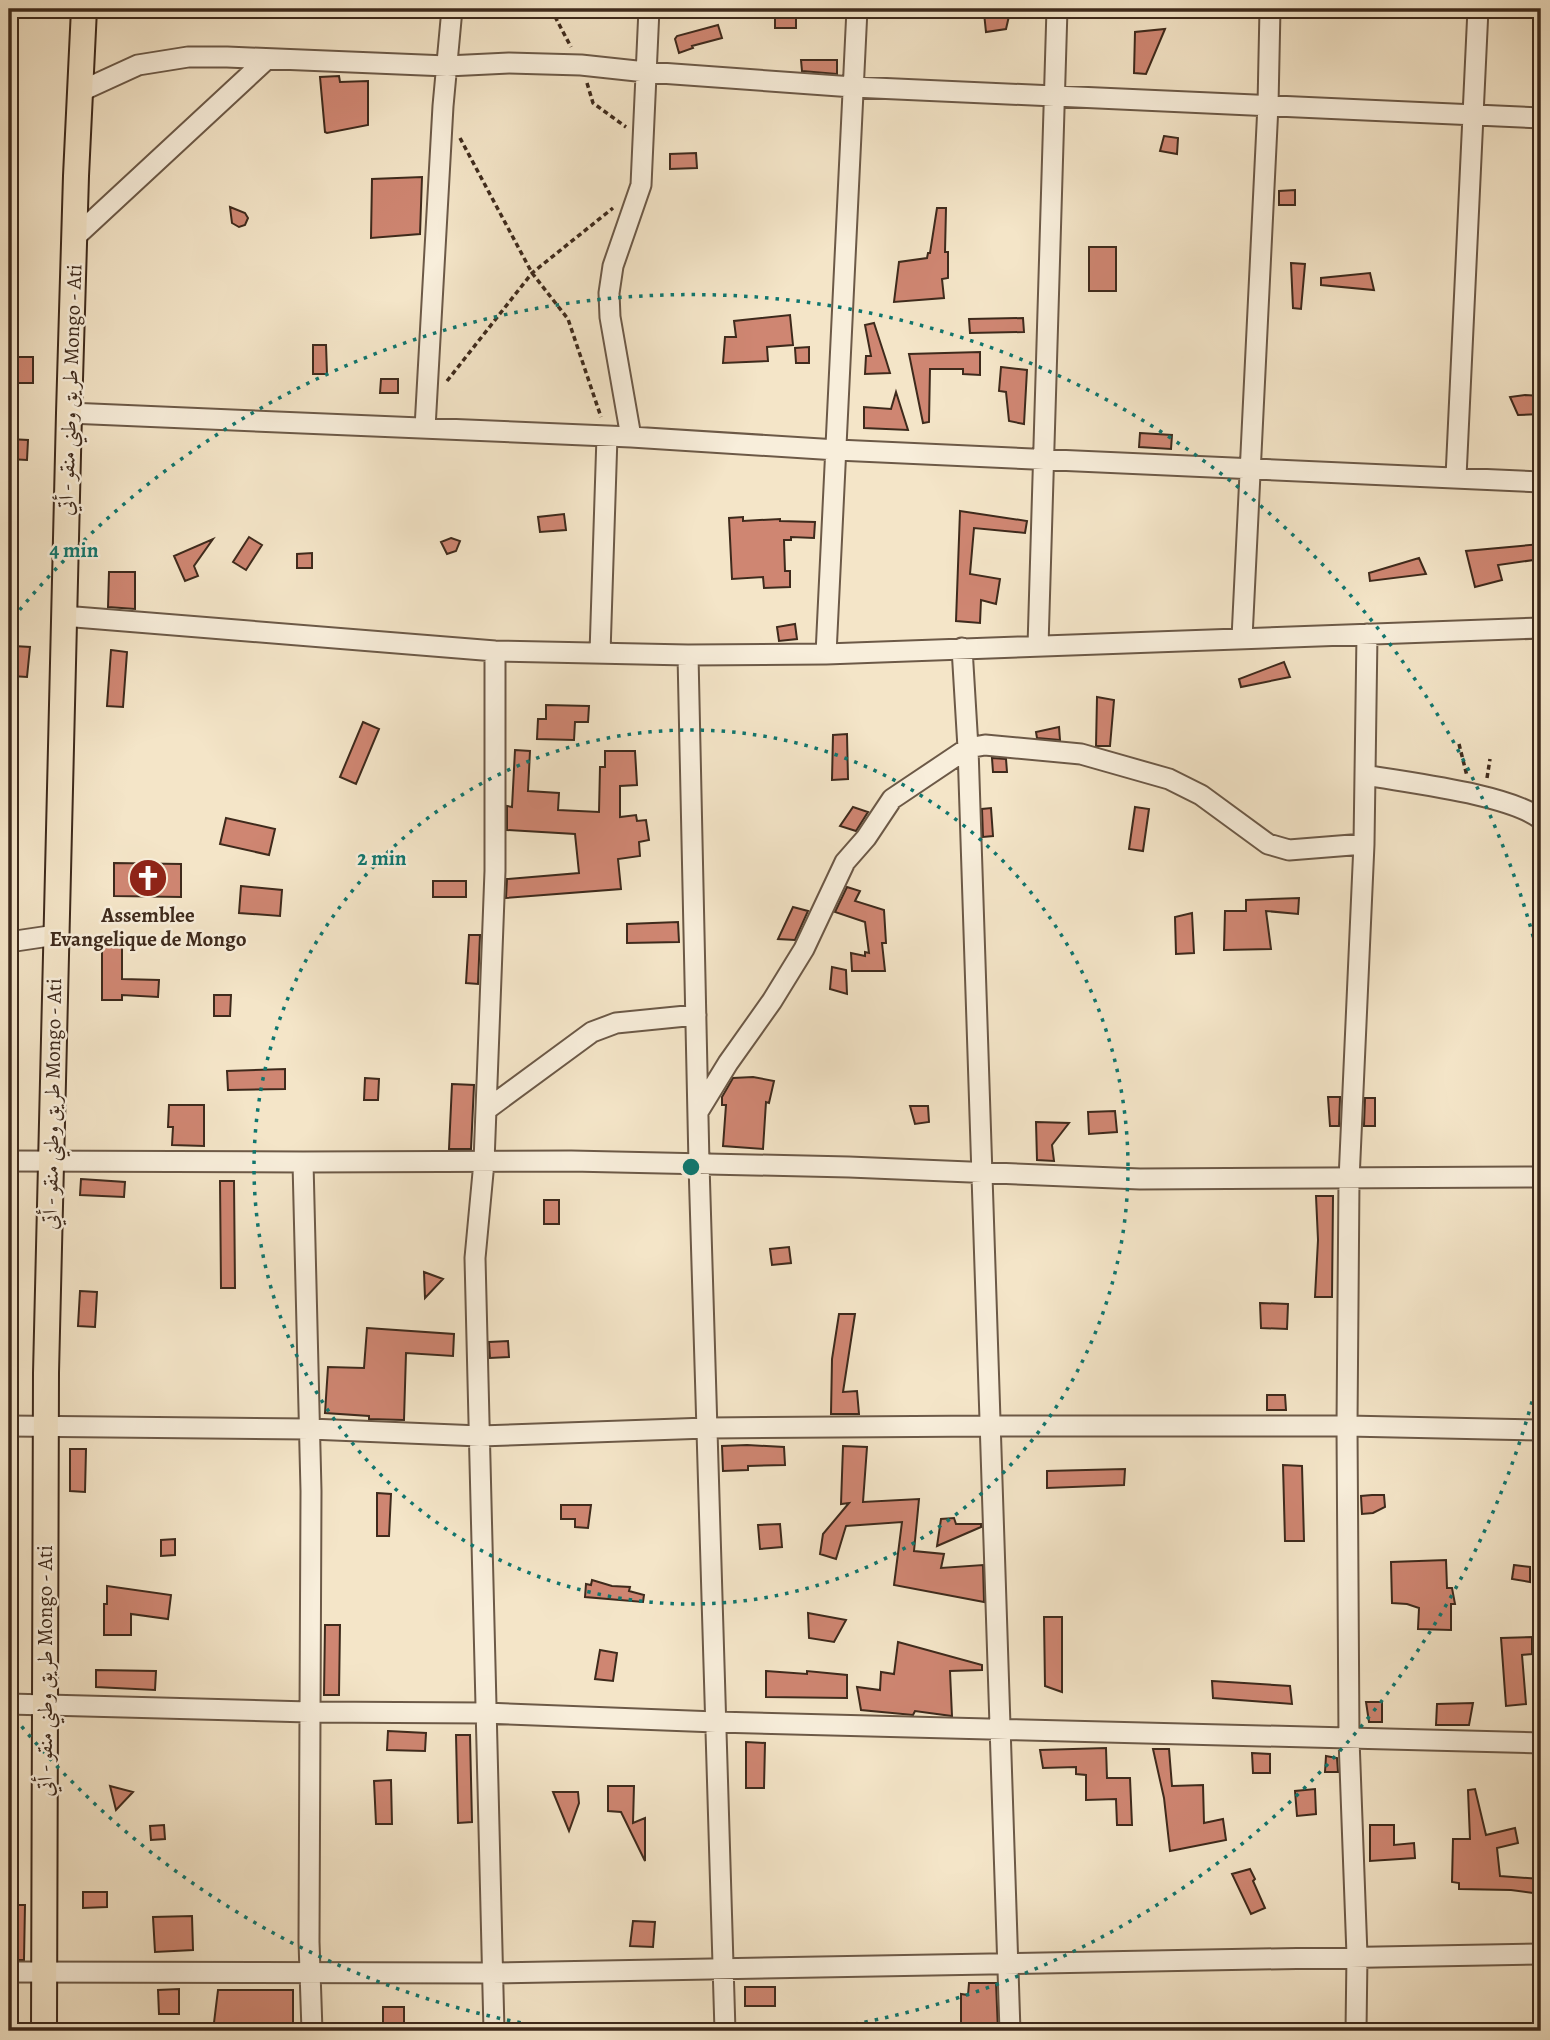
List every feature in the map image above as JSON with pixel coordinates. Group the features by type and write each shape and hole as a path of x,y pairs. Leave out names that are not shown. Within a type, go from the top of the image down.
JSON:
{"main road":[{"name":"طريق وطني منقو - أتي Mongo - Ati","path":"44,2031 46,1427 51,1162 63,616 79,92 84,9"}],"street":[{"path":"425,428 443,106 452,9"},
{"path":"631,437 610,317 609,293 613,266 641,185 649,9"},
{"path":"826,654 857,9"},
{"path":"1038,646 1057,9"},
{"path":"1242,638 1268,105 1270,9"},
{"path":"1457,477 1478,9"},
{"path":"79,92 138,65 188,57 447,66 556,64 853,87 1541,118"},
{"path":"74,238 267,59"},
{"path":"69,413 631,437 837,450 1541,482"},
{"path":"600,653 607,436"},
{"path":"63,616 495,651 688,655 826,654 1541,628"},
{"path":"1356,2031 1357,1955 1349,1739 1347,1426 1349,1180 1364,844 1367,634"},
{"path":"962,648 968,748 1010,2031"},
{"path":"494,2031 475,1258 484,1162 495,871 495,651"},
{"path":"688,655 699,1164 725,2031"},
{"path":"698,1112 804,949 845,862 866,838 892,799 968,748 985,745 1081,754 1169,779 1201,795 1268,844 1278,848 1289,850 1364,844"},
{"path":"1365,775 1472,795 1524,808 1541,819"},
{"path":"9,942 56,935"},
{"path":"486,1110 592,1032 616,1023 696,1015"},
{"path":"9,1161 699,1164 1140,1179 1541,1177"},
{"path":"303,1162 310,1429 312,2031"},
{"path":"9,1426 310,1429 480,1436 707,1428 990,1426 1347,1426 1541,1430"},
{"path":"9,1704 309,1712 485,1713 716,1722 1541,1743"},
{"path":"9,1972 492,1973 1357,1955 1541,1954"}],"path":[{"path":"443,106 532,273 568,319 607,436"},
{"path":"426,408 532,273 641,185"},
{"path":"1459,744 1472,795"}],"building":[{"path":"775,9 796,9 796,28 775,28"},
{"path":"984,13 1009,16 1006,29 986,32"},
{"path":"718,25 722,38 692,46 693,48 679,53 675,39 677,36"},
{"path":"1165,29 1146,74 1134,73 1135,32"},
{"path":"801,60 837,60 837,74 802,71"},
{"path":"339,76 340,82 368,81 368,125 327,133 320,77"},
{"path":"1164,136 1178,138 1177,154 1160,151"},
{"path":"696,153 697,168 670,169 670,154"},
{"path":"422,177 420,234 371,238 372,179"},
{"path":"1295,190 1295,205 1279,205 1279,191"},
{"path":"230,207 245,213 248,218 245,225 239,227 232,223"},
{"path":"937,208 946,208 945,252 948,252 948,278 942,279 944,298 894,302 899,262 927,258 930,253"},
{"path":"1089,247 1116,247 1116,291 1089,291"},
{"path":"1291,263 1305,264 1301,309 1293,308"},
{"path":"1370,273 1374,290 1321,285 1321,278"},
{"path":"790,315 793,345 767,347 768,361 723,363 725,337 736,337 734,321"},
{"path":"1023,318 1024,332 970,333 969,319"},
{"path":"874,323 890,373 865,374 866,356 871,356 865,325"},
{"path":"313,345 326,345 327,374 313,374"},
{"path":"809,347 809,363 796,363 795,348"},
{"path":"980,352 980,375 963,374 963,369 930,369 929,422 923,423 909,354"},
{"path":"14,357 33,357 33,383 14,383"},
{"path":"1001,367 1027,370 1024,424 1009,421 1006,392 999,391"},
{"path":"381,379 398,379 398,393 380,393"},
{"path":"896,392 908,430 864,428 864,407 891,409"},
{"path":"1541,396 1540,414 1518,415 1510,397"},
{"path":"1140,433 1172,435 1171,449 1139,447"},
{"path":"9,439 28,440 27,460 9,459"},
{"path":"960,511 1027,521 1025,533 974,528 970,574 1000,579 996,604 981,600 980,623 956,621"},
{"path":"564,514 566,530 540,532 538,517"},
{"path":"743,517 743,521 780,519 815,522 814,538 791,537 791,540 784,540 785,571 790,571 790,587 764,588 763,577 732,579 729,518"},
{"path":"249,537 262,545 246,570 233,562"},
{"path":"451,538 460,541 456,551 447,554 441,542"},
{"path":"213,539 194,566 198,576 185,581 174,556"},
{"path":"1541,544 1541,559 1498,565 1502,580 1475,587 1466,551"},
{"path":"312,553 312,568 297,568 297,554"},
{"path":"1419,558 1426,574 1370,581 1369,573"},
{"path":"109,572 135,572 135,609 108,607"},
{"path":"795,624 797,639 779,641 777,627"},
{"path":"14,646 30,647 27,677 12,676"},
{"path":"111,650 127,652 123,707 107,706"},
{"path":"1284,662 1290,677 1241,687 1239,679"},
{"path":"1097,697 1114,700 1110,746 1096,746"},
{"path":"546,705 589,706 588,722 575,722 574,740 537,739 538,719 546,719"},
{"path":"363,722 379,729 356,784 340,777"},
{"path":"1059,727 1060,740 1037,738 1036,732"},
{"path":"847,734 848,779 832,780 833,735"},
{"path":"515,750 530,751 528,791 559,793 558,810 599,812 600,767 605,767 605,751 635,751 637,785 620,786 620,817 636,815 637,821 646,820 649,840 639,842 640,856 618,859 621,889 506,898 507,879 579,873 575,834 507,830 507,806 512,807"},
{"path":"992,758 1006,759 1007,772 993,772"},
{"path":"853,807 868,812 856,831 840,826"},
{"path":"1135,807 1149,809 1143,851 1129,849"},
{"path":"991,808 993,836 983,837 982,809"},
{"path":"226,818 275,829 269,855 220,844"},
{"path":"114,863 181,864 181,897 114,896"},
{"path":"433,881 466,881 466,897 433,897"},
{"path":"241,886 282,890 280,916 239,913"},
{"path":"847,887 860,891 855,901 884,910 886,943 882,943 885,971 852,971 851,953 865,956 865,952 869,953 865,922 835,912"},
{"path":"1299,898 1298,914 1266,911 1271,949 1224,950 1225,911 1246,911 1246,900"},
{"path":"793,907 808,911 795,940 778,939"},
{"path":"1192,913 1194,953 1176,954 1175,917"},
{"path":"678,922 679,942 627,943 627,924"},
{"path":"469,935 480,935 478,984 466,983"},
{"path":"102,943 122,943 122,979 159,980 158,997 122,995 122,1000 102,1000"},
{"path":"832,967 846,970 847,994 830,989"},
{"path":"214,995 231,995 230,1016 214,1016"},
{"path":"285,1069 285,1089 228,1090 227,1071"},
{"path":"753,1077 774,1081 769,1103 766,1102 763,1149 723,1146 726,1105 722,1105 722,1097 733,1078"},
{"path":"365,1078 379,1079 378,1100 364,1100"},
{"path":"452,1084 474,1085 471,1149 449,1149"},
{"path":"1328,1097 1340,1097 1339,1126 1330,1126"},
{"path":"1365,1098 1375,1098 1375,1126 1364,1126"},
{"path":"169,1105 204,1105 204,1146 172,1145 173,1127 168,1127"},
{"path":"910,1106 928,1106 929,1122 915,1124"},
{"path":"1115,1111 1117,1132 1089,1134 1088,1112"},
{"path":"1036,1122 1069,1123 1052,1145 1054,1161 1037,1160"},
{"path":"81,1179 125,1182 124,1197 80,1195"},
{"path":"220,1181 234,1181 235,1288 221,1288"},
{"path":"1316,1196 1333,1196 1332,1297 1315,1297 1318,1240"},
{"path":"544,1200 559,1200 559,1224 544,1224"},
{"path":"789,1247 791,1263 772,1265 770,1249"},
{"path":"424,1272 443,1279 425,1298"},
{"path":"80,1291 97,1292 95,1327 78,1326"},
{"path":"1260,1303 1288,1304 1287,1329 1261,1328"},
{"path":"839,1314 855,1314 843,1392 857,1391 859,1414 831,1414 832,1359"},
{"path":"367,1328 454,1334 453,1356 406,1353 404,1420 325,1413 328,1367 364,1368"},
{"path":"508,1341 509,1357 490,1358 489,1342"},
{"path":"1267,1395 1285,1395 1286,1410 1267,1410"},
{"path":"722,1446 784,1447 785,1465 748,1466 748,1470 723,1471"},
{"path":"843,1446 867,1447 863,1502 919,1499 914,1551 944,1554 941,1568 983,1565 984,1602 894,1585 902,1522 846,1526 836,1559 820,1554 823,1534 849,1503 841,1504"},
{"path":"70,1449 86,1449 85,1492 70,1491"},
{"path":"1283,1465 1302,1466 1304,1541 1285,1541"},
{"path":"1125,1469 1124,1485 1047,1488 1047,1471"},
{"path":"377,1493 391,1494 389,1536 377,1536"},
{"path":"1384,1495 1385,1507 1373,1513 1362,1514 1361,1496"},
{"path":"561,1505 591,1505 588,1528 575,1527 575,1519 561,1519"},
{"path":"954,1518 956,1524 981,1524 981,1527 937,1546 941,1519"},
{"path":"780,1524 782,1547 760,1549 758,1525"},
{"path":"175,1539 175,1555 161,1556 161,1540"},
{"path":"1446,1560 1447,1588 1452,1588 1455,1604 1451,1604 1451,1630 1418,1629 1419,1608 1392,1603 1391,1562"},
{"path":"1514,1565 1530,1567 1530,1582 1512,1579"},
{"path":"592,1580 612,1586 630,1587 629,1591 644,1595 643,1602 585,1597 586,1584 591,1585"},
{"path":"107,1586 171,1595 168,1619 131,1614 131,1635 104,1635"},
{"path":"808,1613 846,1620 834,1642 809,1638"},
{"path":"1044,1617 1062,1617 1062,1692 1045,1686"},
{"path":"325,1625 340,1625 339,1695 324,1695"},
{"path":"1532,1637 1532,1654 1522,1655 1526,1704 1506,1706 1501,1638"},
{"path":"898,1642 982,1665 982,1670 950,1671 952,1716 915,1711 913,1715 861,1710 857,1687 880,1690 881,1672 894,1674"},
{"path":"600,1650 617,1653 613,1681 595,1679"},
{"path":"96,1670 156,1671 155,1690 96,1687"},
{"path":"766,1671 847,1675 847,1698 766,1697"},
{"path":"1212,1681 1290,1686 1292,1704 1213,1698"},
{"path":"1366,1702 1382,1702 1382,1722 1369,1722"},
{"path":"1473,1703 1469,1725 1436,1725 1437,1704"},
{"path":"388,1731 426,1733 425,1751 387,1750"},
{"path":"456,1735 470,1735 472,1822 458,1823"},
{"path":"746,1742 765,1743 764,1788 746,1788"},
{"path":"1106,1748 1107,1778 1130,1778 1132,1825 1117,1825 1116,1799 1086,1800 1086,1775 1076,1774 1076,1767 1043,1768 1040,1750"},
{"path":"1153,1749 1169,1749 1172,1786 1203,1785 1204,1823 1223,1819 1226,1840 1170,1851 1164,1798"},
{"path":"1252,1753 1270,1754 1270,1773 1253,1773"},
{"path":"1326,1756 1337,1758 1338,1772 1325,1772"},
{"path":"391,1780 392,1824 376,1824 374,1781"},
{"path":"110,1786 133,1792 116,1810"},
{"path":"608,1786 634,1786 633,1823 645,1818 645,1861 621,1812 608,1811"},
{"path":"1315,1789 1316,1814 1297,1816 1295,1791"},
{"path":"1475,1789 1486,1835 1515,1828 1518,1843 1497,1848 1500,1876 1541,1879 1541,1894 1511,1890 1459,1889 1459,1883 1452,1882 1453,1839 1470,1839 1468,1790"},
{"path":"553,1792 578,1792 579,1803 569,1831"},
{"path":"164,1825 165,1839 151,1840 150,1826"},
{"path":"1370,1825 1394,1825 1394,1845 1414,1843 1415,1858 1370,1861"},
{"path":"1250,1869 1265,1908 1251,1914 1232,1874"},
{"path":"83,1892 107,1892 107,1907 83,1908"},
{"path":"9,1905 25,1905 24,1960 9,1960"},
{"path":"192,1916 193,1950 155,1952 153,1917"},
{"path":"633,1921 655,1922 653,1947 630,1946"},
{"path":"969,1983 996,1983 998,2031 982,2031 982,2025 961,2024 961,1994 968,1995"},
{"path":"745,1987 775,1987 775,2006 745,2006"},
{"path":"179,1989 179,2014 159,2014 158,1990"},
{"path":"218,1990 293,1990 293,2031 213,2031"},
{"path":"383,2007 404,2007 404,2028 383,2027"}],"place":[{"name":"Assemblee Evangelique de Mongo","path":"148,878"}]}
